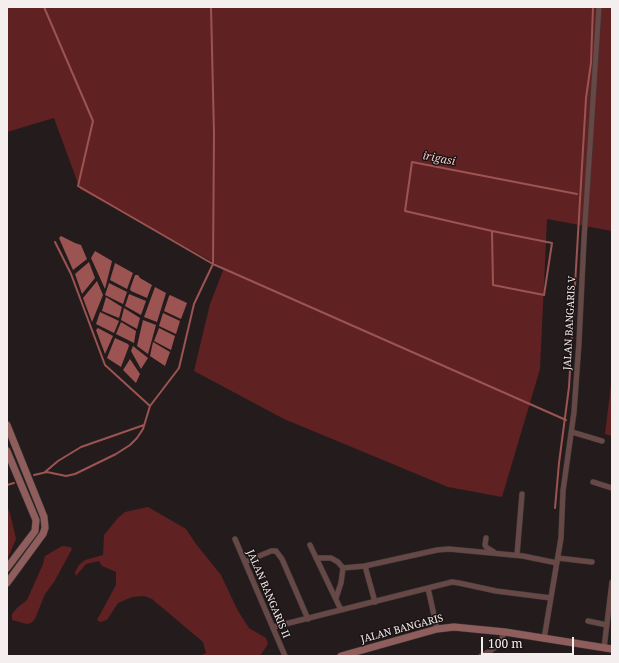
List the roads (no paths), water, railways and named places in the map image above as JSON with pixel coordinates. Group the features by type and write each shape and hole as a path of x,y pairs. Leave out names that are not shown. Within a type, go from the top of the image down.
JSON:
{"main road":[{"path":"7,426 44,517 45,528 43,534 7,583"},
{"path":"7,451 36,520 35,531 7,568"},
{"name":"JALAN BANGARIS","path":"341,656 438,629 454,627 505,632 612,649"}],"street":[{"name":"JALAN BANGARIS V","path":"544,639 562,532 564,491 572,432 579,342 599,7"},
{"path":"572,432 602,442"},
{"path":"593,482 612,488"},
{"path":"517,555 522,494"},
{"path":"486,538 486,547 497,553"},
{"name":"JALAN BANGARIS II","path":"235,539 285,656"},
{"path":"310,545 341,610"},
{"path":"343,568 365,566 443,549 592,562"},
{"path":"245,562 272,551 276,551 282,559 308,619"},
{"path":"316,558 331,558 338,562 343,568 341,583 336,598"},
{"path":"365,566 376,602"},
{"path":"604,648 612,582"},
{"path":"273,627 447,583 459,583 496,591 551,598"},
{"path":"428,588 438,629"},
{"path":"588,621 606,625"},
{"path":"481,656 498,645 505,632"}],"waterway":[{"path":"44,7 93,121 78,186 213,264 566,420"},
{"path":"34,475 47,472 66,476 75,474 116,454 130,445 143,429 150,406 179,368 194,304 213,264 214,134 211,7"},
{"path":"555,508 569,387 586,98 591,63 593,7"},
{"name":"irigasi","path":"492,231 552,243 544,295 493,285 492,231 405,211 412,162 577,194"},
{"path":"55,242 71,274 105,365 150,406"},
{"path":"45,472 58,461 81,447 144,425"},
{"path":"7,485 14,483"}]}
